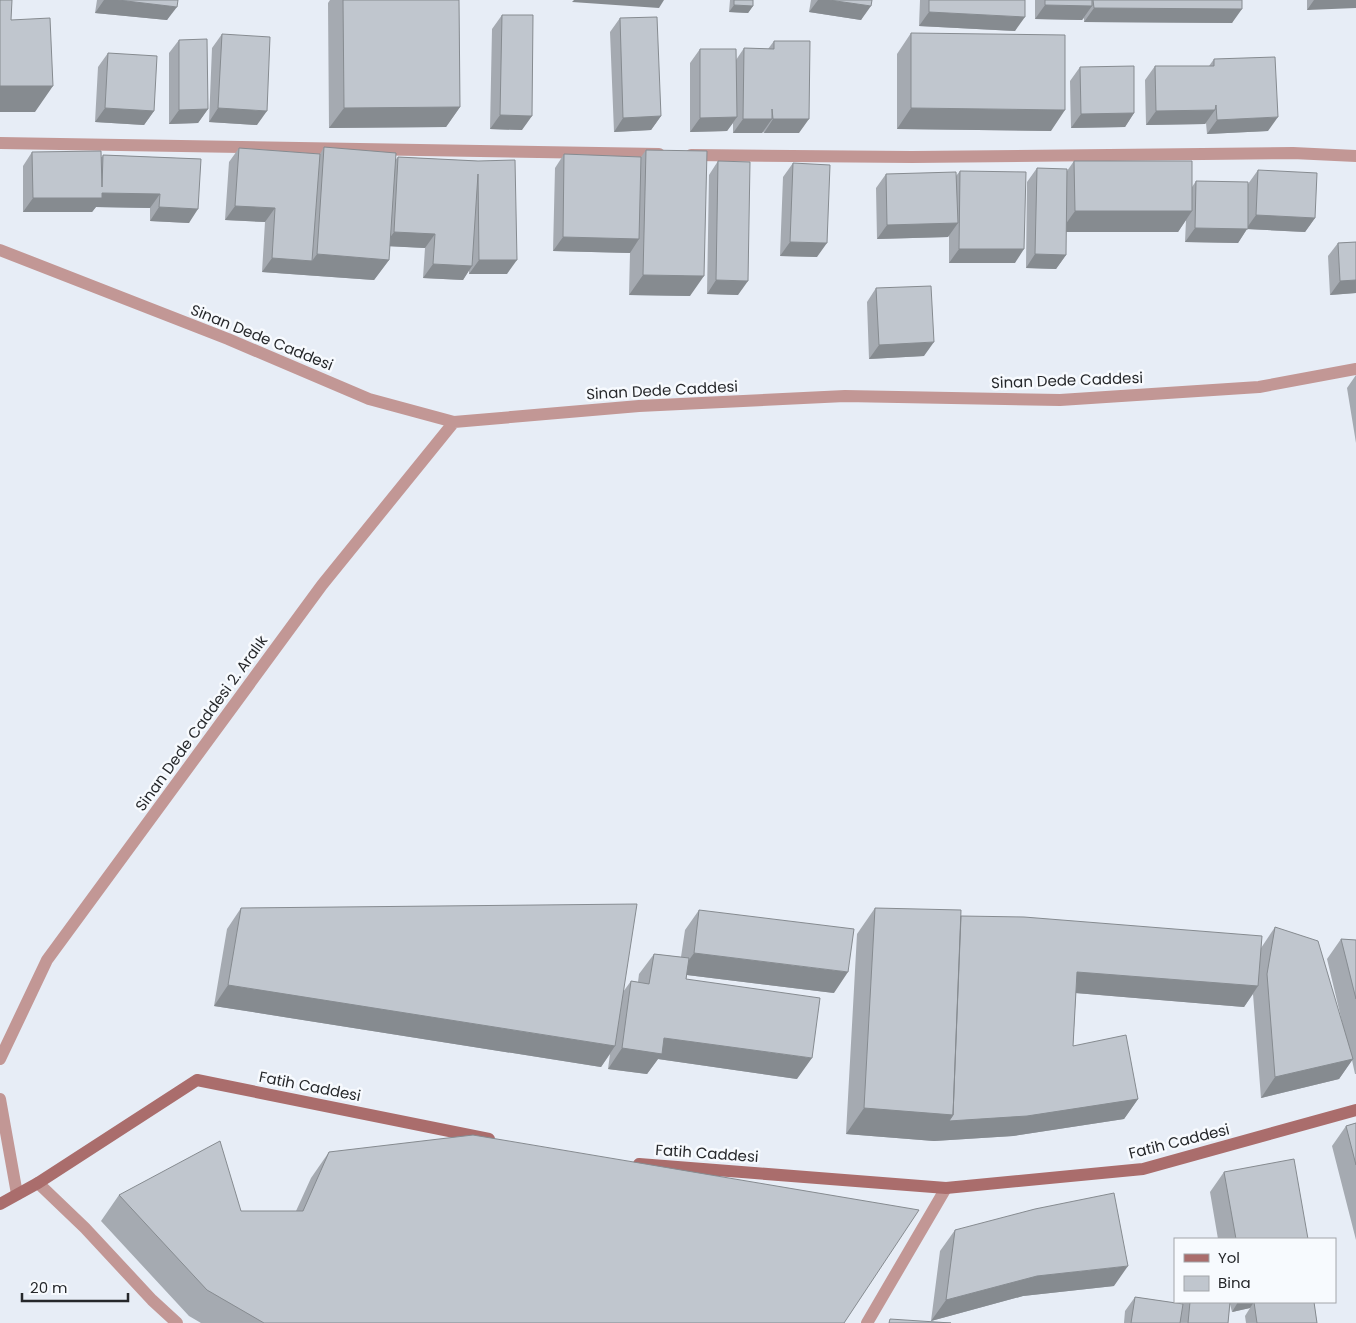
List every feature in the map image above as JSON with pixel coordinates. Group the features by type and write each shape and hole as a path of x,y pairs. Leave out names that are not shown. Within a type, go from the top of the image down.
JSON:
{"main road":[{"name":"Fatih Caddesi","path":"0,1204 38,1183 197,1080 499,1140"},
{"name":"Fatih Caddesi","path":"625,1163 946,1188 1143,1169 1356,1110"}],"street":[{"path":"0,143 912,157 1293,153 1356,156"},
{"name":"Sinan Dede Caddesi","path":"0,250 228,339 369,399 454,422 639,406 845,396 1060,400 1259,387 1356,370"},
{"name":"Sinan Dede Caddesi 2. Aralık","path":"0,1059 47,960 322,585 454,422"},
{"path":"0,1099 17,1194"},
{"path":"38,1183 85,1228 152,1300 177,1323"},
{"path":"867,1323 946,1188"}],"building":[{"path":"0,0 12,0 11,20 50,18 53,86 0,86"},
{"path":"118,0 178,0 177,7"},
{"path":"343,0 459,0 460,107 344,108"},
{"path":"734,0 753,0 753,6 734,5"},
{"path":"829,0 872,0 871,6"},
{"path":"929,0 1025,0 1025,17 929,12"},
{"path":"1045,0 1092,0 1092,6 1045,5"},
{"path":"1093,0 1242,0 1242,9 1094,8"},
{"path":"502,15 533,15 532,116 500,115"},
{"path":"657,17 661,116 623,118 620,18"},
{"path":"911,33 1065,35 1065,110 911,108"},
{"path":"222,34 270,37 267,111 218,108"},
{"path":"207,39 208,109 179,110 179,40"},
{"path":"774,41 810,41 809,119 773,119 772,109 772,119 743,119 744,48 774,49"},
{"path":"700,49 736,49 737,117 700,118"},
{"path":"108,53 157,56 154,111 105,108"},
{"path":"1275,57 1278,117 1217,120 1216,105 1215,110 1156,111 1155,66 1214,66 1214,59"},
{"path":"1134,66 1134,113 1081,114 1080,67"},
{"path":"324,147 396,153 389,260 317,254"},
{"path":"239,148 320,154 312,261 272,258 275,208 235,206"},
{"path":"646,150 707,151 704,276 643,275"},
{"path":"101,151 102,187 103,155 201,159 198,209 159,207 160,194 102,193 102,198 33,198 32,152"},
{"path":"564,154 641,157 639,239 563,237"},
{"path":"398,157 478,161 515,160 517,260 479,260 478,174 472,266 433,264 435,234 394,232"},
{"path":"718,161 750,162 748,281 716,280"},
{"path":"1074,161 1192,161 1192,211 1075,211"},
{"path":"793,163 830,165 827,243 790,242"},
{"path":"1037,168 1067,169 1066,255 1035,254"},
{"path":"1258,170 1317,173 1315,218 1256,215"},
{"path":"960,171 1026,172 1024,249 959,249"},
{"path":"956,172 958,223 887,225 886,174"},
{"path":"1196,181 1248,182 1248,229 1195,228"},
{"path":"1356,242 1356,280 1340,281 1338,243"},
{"path":"931,286 934,342 879,345 876,288"},
{"path":"637,904 615,1046 228,985 241,908"},
{"path":"875,908 961,910 953,1115 864,1108"},
{"path":"699,910 854,929 848,972 694,953"},
{"path":"961,916 1024,917 1262,936 1258,986 1077,972 1073,1046 1126,1035 1138,1099 1027,1116 949,1121 953,1115"},
{"path":"1275,927 1318,941 1353,1059 1275,1077 1267,974"},
{"path":"1341,939 1356,940 1356,999"},
{"path":"654,954 689,958 686,979 820,998 812,1058 664,1038 662,1054 622,1048 631,981 649,984"},
{"path":"1356,1123 1356,1165 1346,1126"},
{"path":"473,1135 919,1210 844,1323 264,1323 207,1290 119,1195 220,1141 241,1211 303,1211 329,1152"},
{"path":"1294,1159 1308,1238 1236,1238 1224,1172"},
{"path":"1114,1193 1128,1266 1037,1276 946,1300 955,1230 1035,1209"},
{"path":"1135,1297 1183,1304 1180,1323 1131,1323"},
{"path":"1190,1303 1230,1303 1228,1323 1188,1323"},
{"path":"1254,1303 1314,1303 1317,1323 1257,1323"},
{"path":"890,1319 951,1323 889,1323"}]}
